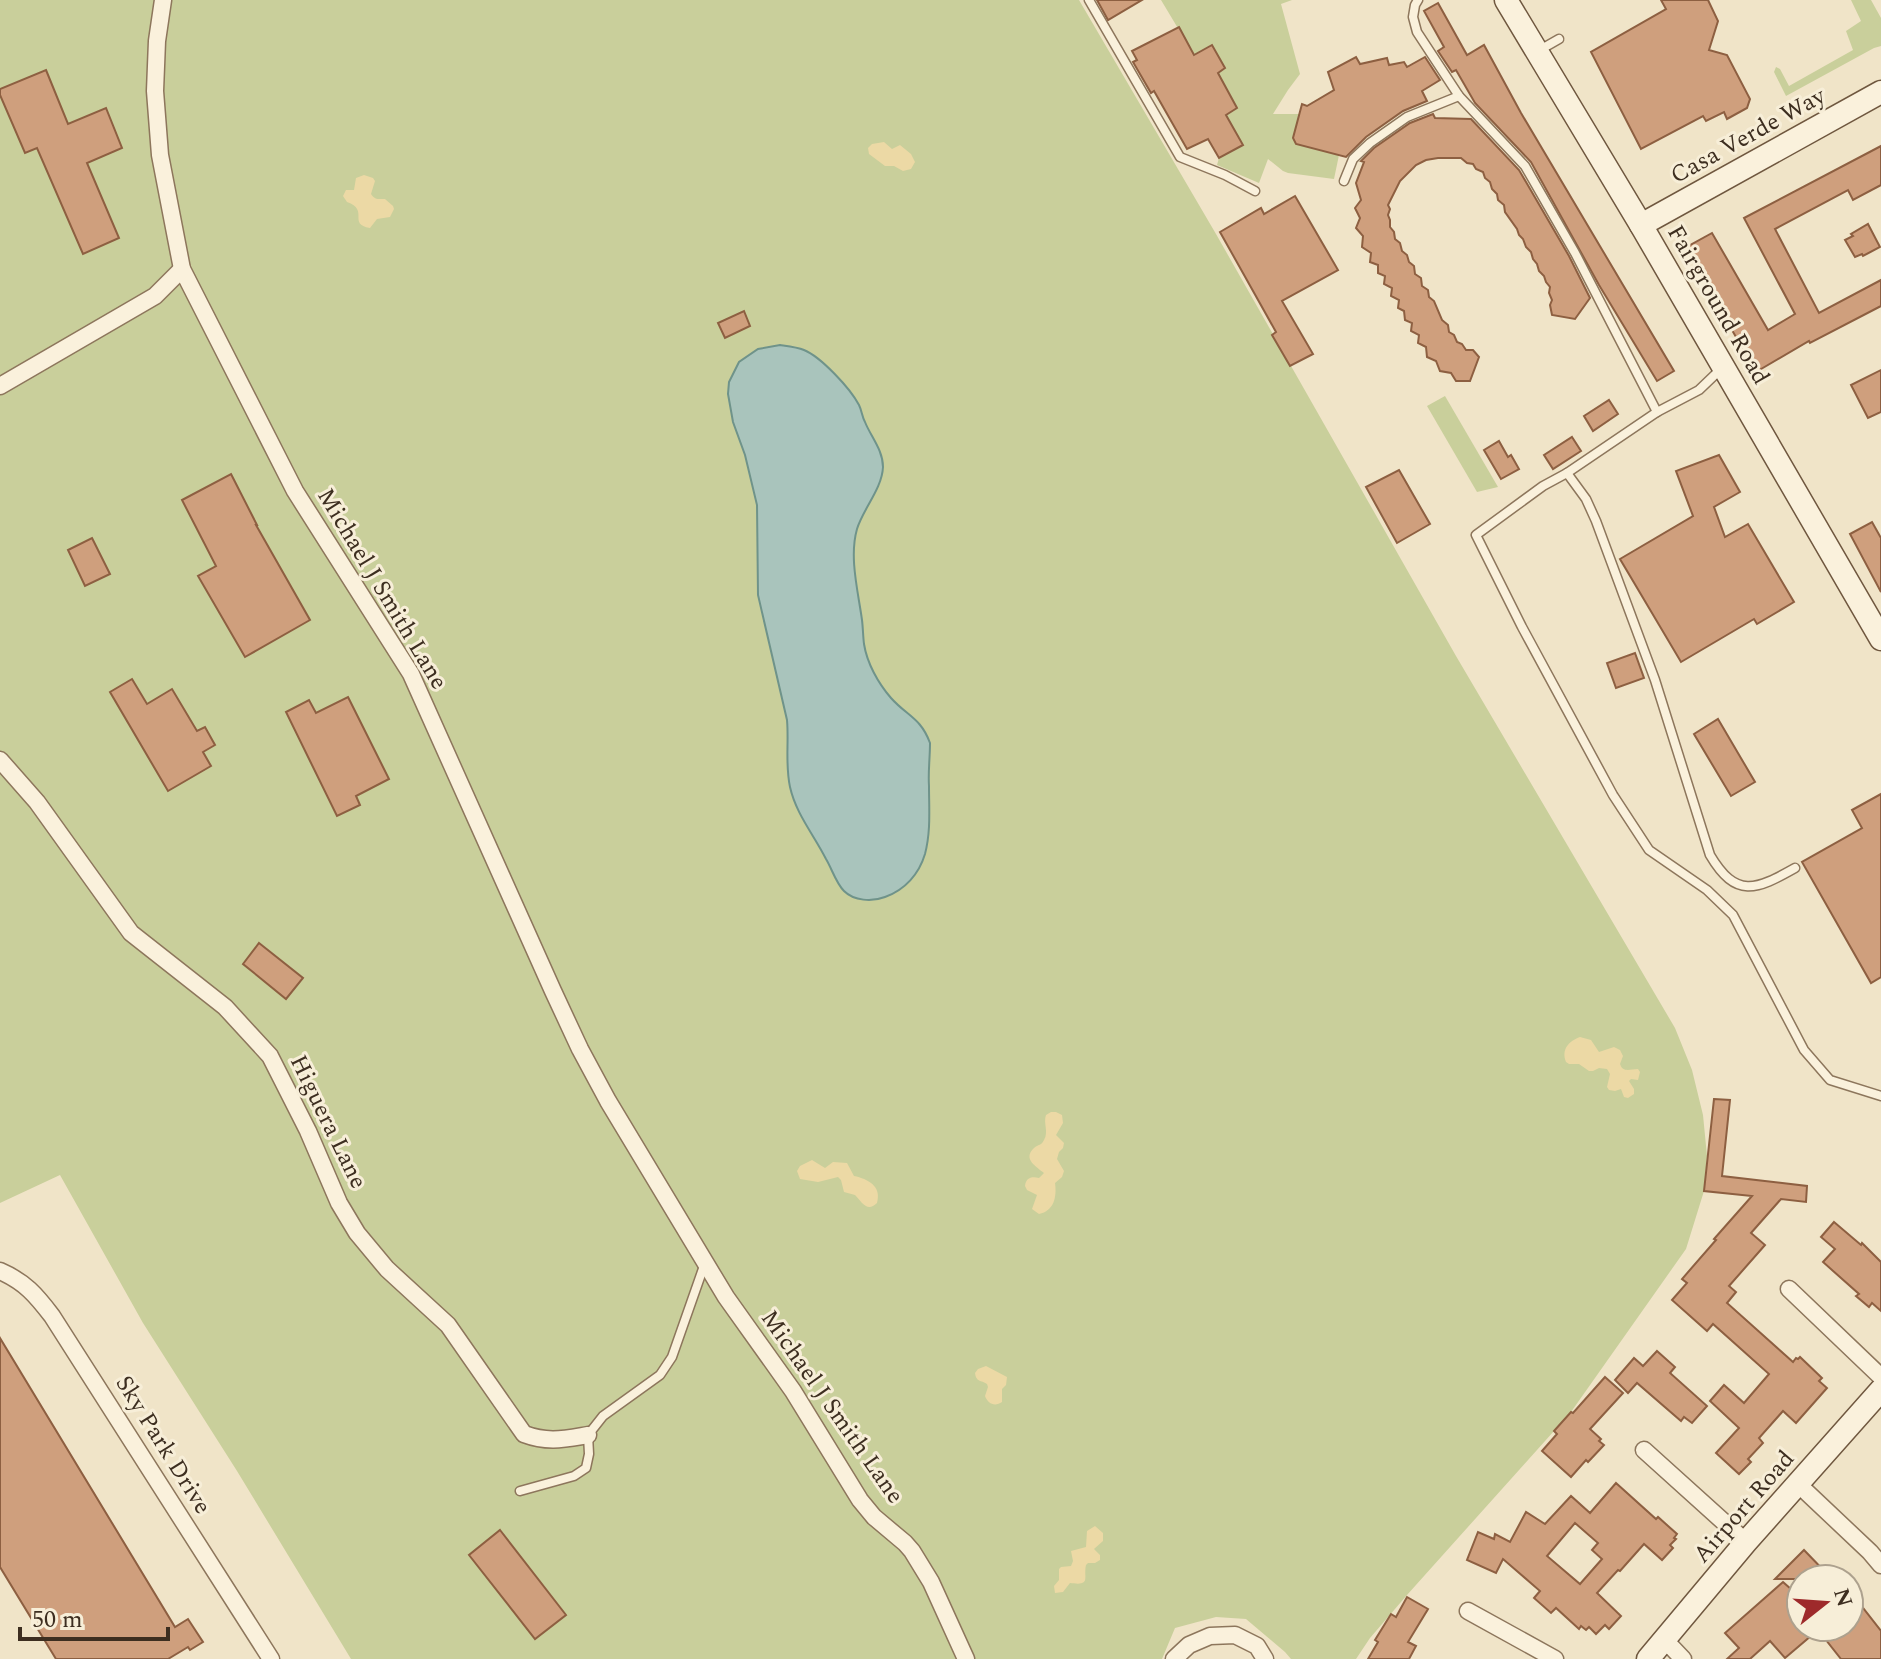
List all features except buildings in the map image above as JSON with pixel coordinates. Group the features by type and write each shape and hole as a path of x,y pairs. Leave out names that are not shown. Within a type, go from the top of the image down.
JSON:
{"street":[{"name":"Michael J Smith Lane","path":"163,0 155,91 160,155 182,269 295,491 411,674 580,1049 608,1101 726,1297 793,1391 860,1500 912,1551 931,1582 966,1659"},
{"name":"Fairground Road","path":"1506,0 1641,225 1881,639"},
{"name":"Casa Verde Way","path":"1641,225 1881,92"},
{"path":"0,386 155,296 182,269"},
{"name":"Higuera Lane","path":"0,760 37,802 131,933 225,1007 270,1056 308,1131 339,1203 357,1233 387,1269 448,1325 524,1434 552,1440 588,1435"},
{"name":"Sky Park Drive","path":"0,1271 16,1278 36,1294 52,1316 271,1659"},
{"path":"1789,1289 1881,1377"},
{"name":"Airport Road","path":"1648,1659 1746,1542 1881,1390"},
{"path":"1644,1450 1746,1542"},
{"path":"1798,1484 1881,1565"},
{"path":"1468,1611 1555,1659"},
{"path":"1174,1659 1189,1645 1210,1636 1235,1635 1257,1646 1265,1659"},
{"path":"1664,1639 1683,1659"}],"lane":[{"path":"1089,0 1180,157 1255,191"},
{"path":"1418,0 1413,17 1417,32 1459,96 1525,166 1575,253 1657,412"},
{"path":"1537,51 1559,39"},
{"path":"1344,181 1353,159 1370,143 1407,117 1459,96"},
{"path":"1723,367 1699,390 1657,412 1543,486 1476,535 1613,795 1649,850 1707,890 1733,915 1804,1050 1830,1080 1881,1096"},
{"path":"1567,473 1586,499 1596,521 1655,680 1710,855 1728,880 1742,885 1756,887 1769,883 1795,868"},
{"path":"520,1491 574,1476 586,1468 588,1435 603,1416 660,1375 672,1357 705,1263"}],"green space":[{"path":"0,0 1079,0 1456,656 1675,1028 1692,1070 1703,1115 1707,1156 1704,1191 1686,1249 1571,1412 1407,1595 1356,1659 1291,1659 1246,1619 1216,1617 1175,1628 1162,1659 351,1659 143,1323 60,1175 0,1203"},
{"path":"1161,0 1292,0 1281,4 1300,74 1273,114 1299,114 1339,155 1334,179 1288,173 1268,159 1259,183 1217,165 1219,158 1243,145 1226,115 1237,108 1218,73 1225,67 1212,45 1194,55"},
{"path":"1851,0 1871,0 1881,18 1881,46 1786,96 1774,72 1776,67 1789,86 1853,50 1846,31 1861,21"},
{"path":"1445,396 1498,487 1477,492 1427,406"}],"sand":[{"path":"884,142 892,149 900,145 911,154 915,162 911,169 903,171 894,166 885,166 869,154 868,148 872,144"},
{"path":"364,175 375,181 372,196 385,199 394,209 390,217 377,219 370,228 360,223 357,209 343,196 346,190 354,190 356,178"},
{"path":"1580,1037 1591,1040 1599,1052 1614,1047 1620,1050 1623,1069 1638,1069 1638,1080 1629,1081 1634,1094 1628,1098 1624,1097 1621,1089 1609,1090 1610,1074 1607,1069 1589,1071 1579,1064 1566,1062 1567,1046"},
{"path":"1051,1112 1062,1115 1063,1123 1056,1135 1064,1143 1057,1159 1064,1171 1055,1183 1055,1198 1051,1207 1039,1214 1032,1209 1037,1195 1025,1186 1029,1178 1039,1178 1044,1173 1030,1156 1044,1140 1046,1115"},
{"path":"812,1160 825,1168 833,1162 847,1163 854,1176 869,1181 876,1188 877,1203 867,1207 855,1195 844,1192 838,1177 818,1182 800,1179 797,1171 800,1166"},
{"path":"986,1366 1007,1377 999,1404 988,1401 985,1396 987,1384 976,1376 978,1369"},
{"path":"1095,1526 1103,1533 1103,1541 1094,1549 1100,1560 1086,1565 1084,1582 1070,1583 1063,1592 1055,1593 1059,1569 1071,1566 1071,1551 1086,1547 1087,1531"}],"water":[{"path":"780,345 811,354 842,382 859,405 882,461 882,475 860,521 855,540 855,574 864,644 870,665 882,686 918,723 930,743 929,820 925,854 915,875 899,890 875,900 853,897 841,888 796,806 789,778 787,720 758,595 757,505 728,394 729,382 739,362 758,349"}]}
